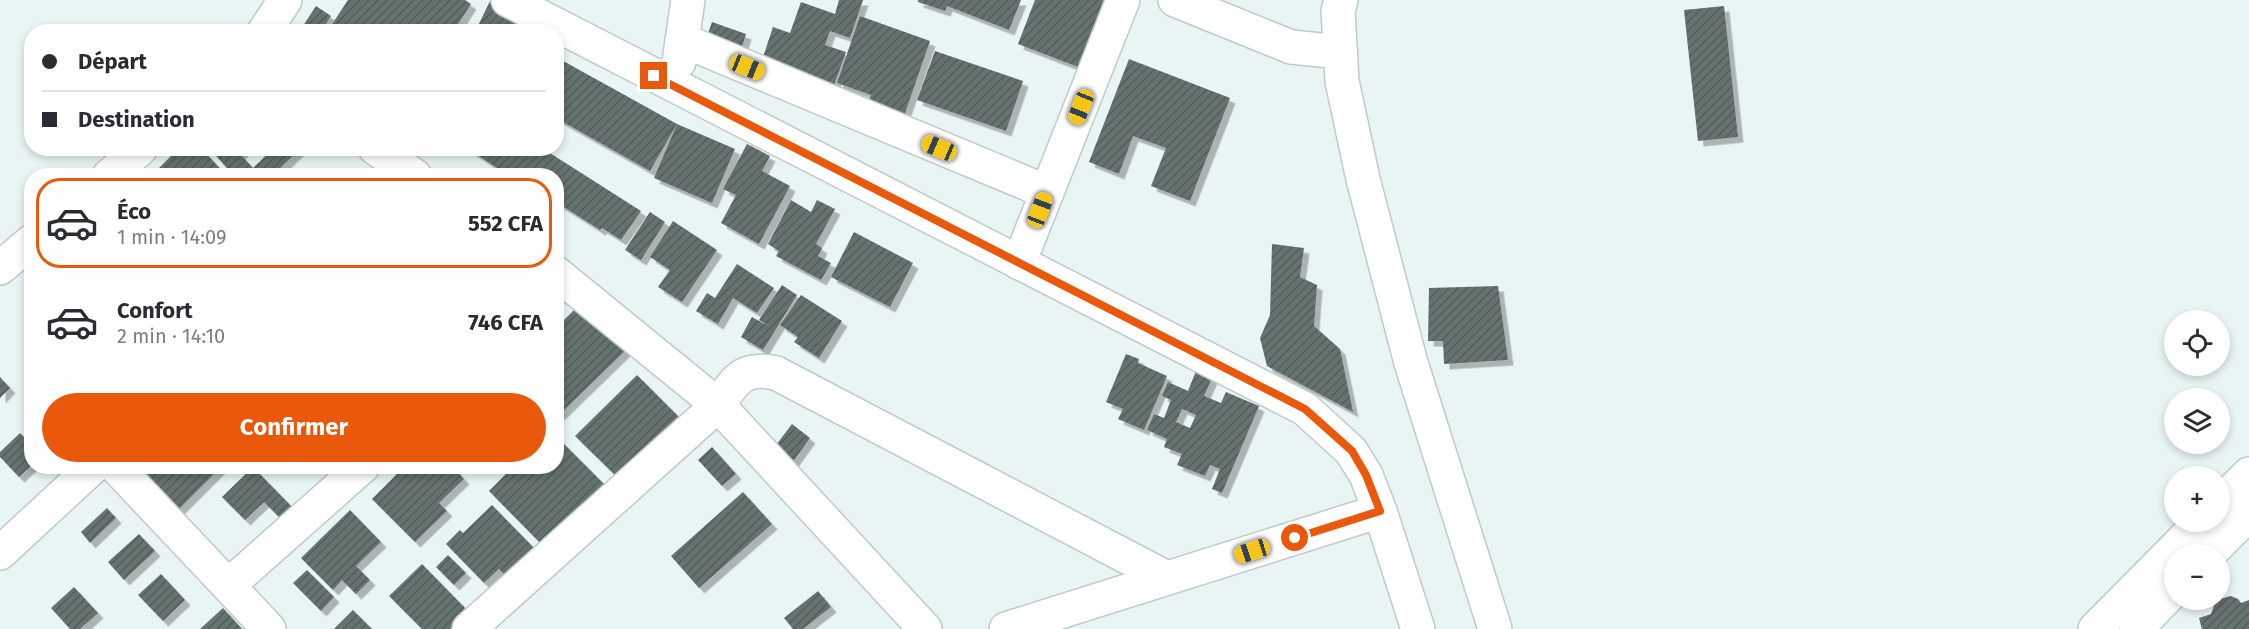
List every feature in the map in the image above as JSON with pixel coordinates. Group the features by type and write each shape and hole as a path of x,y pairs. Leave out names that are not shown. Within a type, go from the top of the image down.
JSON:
{"street":[{"path":"269,24 285,0"},
{"path":"508,0 554,24"},
{"path":"1019,263 1123,0"},
{"path":"1175,0 1291,47 1340,52"},
{"path":"1341,0 1338,10 1342,81 1363,179 1411,363 1495,629"},
{"path":"675,87 682,40 684,1"},
{"path":"564,29 1305,409 1352,451 1366,475 1418,629"},
{"path":"682,40 1047,192"},
{"path":"118,168 132,156"},
{"path":"386,156 403,168"},
{"path":"0,268 24,248"},
{"path":"564,286 718,405 925,629"},
{"path":"469,629 718,405 733,384 745,373 761,370 776,373 1167,578"},
{"path":"0,553 85,474"},
{"path":"123,474 269,629"},
{"path":"229,585 354,474"},
{"path":"2230,493 2249,474"},
{"path":"1006,629 1380,511"},
{"path":"2219,544 2249,514"},
{"path":"2095,629 2191,532"},
{"path":"2136,629 2164,600"}],"building":[{"path":"348,0 465,0 471,4 458,24 332,24"},
{"path":"839,0 863,0 850,38 830,31 825,45 846,52 833,88 761,63 773,27 790,33 801,2 835,14"},
{"path":"918,0 1021,0 1009,30 947,6 945,11 918,2"},
{"path":"1035,0 1104,0 1078,67 1018,44"},
{"path":"490,1 538,24 479,24"},
{"path":"316,6 331,16 326,24 304,24"},
{"path":"1724,6 1738,137 1698,141 1684,10"},
{"path":"860,16 930,41 903,119 866,107 871,95 837,83"},
{"path":"712,22 746,34 741,50 706,39"},
{"path":"935,51 1023,81 1006,131 917,100"},
{"path":"1129,59 1230,98 1190,201 1151,186 1166,148 1133,136 1119,174 1089,162"},
{"path":"564,61 677,124 650,171 564,123"},
{"path":"677,124 735,149 712,203 654,178"},
{"path":"747,144 770,156 762,171 790,186 759,244 721,223 736,195 723,189"},
{"path":"171,156 208,156 220,168 159,168"},
{"path":"216,156 242,156 253,168 227,168"},
{"path":"266,156 293,156 280,168 253,168"},
{"path":"479,156 555,156 641,211 621,240 602,228 600,230 564,207 564,168 497,168"},
{"path":"791,200 811,212 817,200 835,209 816,244 822,248 818,256 831,263 821,280 776,256 779,251 768,244"},
{"path":"650,212 665,222 641,260 625,250"},
{"path":"673,221 717,250 682,302 658,287 670,270 650,257"},
{"path":"854,232 913,263 890,307 831,277"},
{"path":"1272,244 1304,248 1300,277 1317,285 1314,326 1340,349 1353,412 1267,366 1260,338 1270,315"},
{"path":"737,264 774,288 757,313 733,298 718,324 696,311 707,293 715,298"},
{"path":"782,285 797,295 763,350 741,337 752,317 770,327 759,320"},
{"path":"1498,286 1508,360 1444,364 1443,341 1428,341 1429,288"},
{"path":"801,295 842,321 819,358 794,342 798,337 780,325"},
{"path":"582,302 628,348 564,410 564,320"},
{"path":"1126,354 1139,359 1138,363 1167,376 1144,430 1118,419 1123,409 1106,402"},
{"path":"1196,371 1212,378 1204,396 1221,403 1226,392 1259,406 1222,493 1212,489 1220,469 1210,465 1205,476 1177,465 1182,454 1164,447 1167,439 1147,430 1154,414 1164,418 1171,400 1162,396 1168,382 1188,391","holes":["1182,409 1196,415 1190,428 1176,422"]},
{"path":"637,375 681,419 620,480 575,436"},
{"path":"0,377 10,388 0,398"},
{"path":"792,424 810,438 792,463 773,449"},
{"path":"20,433 24,437 24,472 19,477 0,457 0,452"},
{"path":"564,444 613,493 551,554 489,491 506,474 564,474"},
{"path":"712,447 736,474 722,486 698,460"},
{"path":"142,474 214,474 178,510"},
{"path":"246,474 260,474 297,512 285,523 264,502 245,520 222,497"},
{"path":"397,474 459,474 464,479 439,503 447,511 415,542 372,499"},
{"path":"743,492 772,524 699,588 671,556"},
{"path":"492,505 535,549 507,577 499,569 484,583 446,544 460,530 463,533"},
{"path":"107,508 116,518 90,543 81,532"},
{"path":"350,510 381,542 356,566 370,580 356,594 342,580 333,590 301,558"},
{"path":"139,534 155,551 124,580 108,562"},
{"path":"448,555 466,573 454,585 436,567"},
{"path":"422,564 468,611 450,629 422,629 389,596"},
{"path":"307,570 334,597 321,611 293,583"},
{"path":"161,574 185,600 163,621 138,595"},
{"path":"74,587 98,613 80,629 70,629 51,608"},
{"path":"818,591 831,607 803,629 793,629 784,618"},
{"path":"2230,596 2238,599 2241,603 2249,600 2249,629 2202,629 2199,618 2211,614 2212,610 2230,610"},
{"path":"223,608 242,629 200,629"},
{"path":"353,610 372,629 334,629"}],"route":[{"path":"654,76 1305,409 1352,451 1366,475 1380,511 1295,538"}]}
